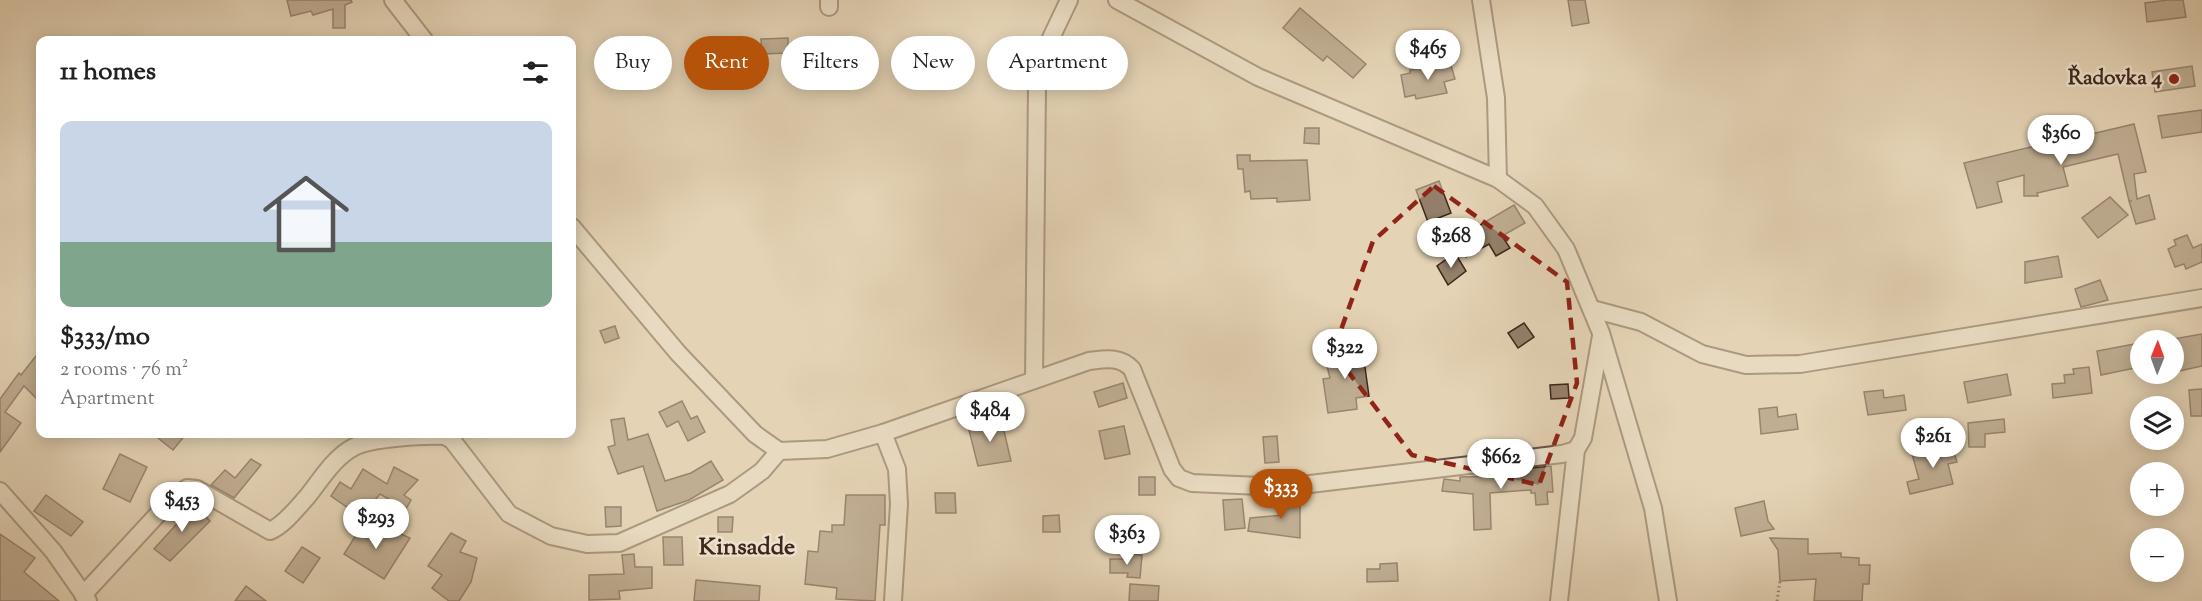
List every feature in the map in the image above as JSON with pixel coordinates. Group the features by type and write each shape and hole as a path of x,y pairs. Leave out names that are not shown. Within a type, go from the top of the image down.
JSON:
{"street":[{"path":"393,0 421,36"},
{"path":"1034,380 1037,87 1042,57 1069,0"},
{"path":"1117,0 1258,77 1498,179 1535,206 1566,249 1601,333 1653,507 1668,601"},
{"path":"1481,0 1496,98 1498,179"},
{"path":"576,231 678,353 755,434 779,451 827,449 883,433 1089,361 1109,358 1124,360 1132,369 1172,469 1179,478 1192,483 1285,487 1550,456 1576,450"},
{"path":"1592,309 1641,322 1702,354 1746,365 1800,364 2202,298"},
{"path":"1559,601 1576,450 1583,438 1601,333"},
{"path":"883,433 897,469 899,504 893,601"},
{"path":"0,490 52,551 86,598 170,501 187,488 197,489 262,529 270,531 276,529 301,504 341,456 354,446 368,442 419,438"},
{"path":"448,438 508,514 551,536 586,543 619,543 730,494 762,471 779,451"}],"path":[{"path":"1777,601 1780,581"}],"highlighted area":[{"path":"1434,186 1567,282 1577,383 1539,485 1412,455 1333,352 1373,241"}],"building":[{"path":"287,0 351,0 352,2 345,5 345,28 333,28 333,9 313,15 311,11 291,16"},
{"path":"1568,0 1585,0 1589,23 1572,26"},
{"path":"2183,0 2186,17 2147,22 2145,3"},
{"path":"1300,8 1366,64 1353,78 1327,56 1323,61 1283,28"},
{"path":"781,38 781,53 769,54 769,39"},
{"path":"1450,62 1455,79 1444,82 1447,93 1416,99 1415,95 1405,97 1401,75 1410,73 1410,70"},
{"name":"Řadovka 4","path":"2192,66 2195,86 2155,92 2152,72"},
{"path":"2202,110 2202,132 2162,138 2158,116"},
{"path":"2134,124 2146,172 2134,174 2137,199 2149,195 2155,219 2136,224 2118,154 2063,167 2068,186 2037,193 2038,196 2024,196 2024,175 1997,182 2002,202 1977,208 1964,163 2043,144 2040,131 2059,126 2062,141"},
{"path":"1305,128 1319,128 1319,144 1304,143"},
{"path":"1237,155 1250,155 1250,161 1307,160 1310,200 1277,202 1277,198 1251,199 1250,191 1245,192 1243,169 1238,169"},
{"path":"1439,181 1451,213 1428,222 1416,190"},
{"path":"2110,197 2128,215 2098,238 2082,218"},
{"path":"1514,205 1525,223 1502,236 1510,248 1496,256 1489,244 1466,257 1456,239"},
{"path":"2187,235 2193,248 2202,244 2202,262 2186,269 2184,264 2175,267 2168,249 2176,245 2174,240"},
{"path":"1455,253 1466,271 1448,285 1437,266"},
{"path":"2058,256 2062,277 2025,283 2025,262"},
{"path":"2100,280 2108,300 2081,307 2075,289"},
{"path":"1524,323 1534,337 1518,348 1508,333"},
{"path":"615,326 619,338 605,343 600,331"},
{"path":"2202,334 2202,366 2184,370 2184,337"},
{"path":"2130,345 2130,369 2101,375 2097,351"},
{"path":"1362,346 1369,396 1356,398 1357,409 1328,413 1323,379 1330,378 1324,354"},
{"path":"36,356 36,398 24,386 5,412 21,423 0,452 0,399 19,373 21,375"},
{"path":"2089,367 2092,393 2053,398 2052,384 2065,383 2064,375 2074,374 2073,369"},
{"path":"2007,374 2011,395 1968,403 1964,382"},
{"path":"1123,383 1127,398 1099,407 1094,392"},
{"path":"1568,384 1569,398 1551,399 1550,385"},
{"path":"2202,389 2202,416 2191,416 2189,390"},
{"path":"1883,390 1884,398 1904,395 1906,410 1868,415 1864,392"},
{"path":"682,401 691,419 697,416 705,432 688,441 678,421 667,427 659,412"},
{"path":"1777,407 1778,417 1796,414 1798,429 1761,434 1759,409"},
{"path":"624,418 628,440 648,434 665,481 691,473 711,461 723,480 689,500 657,511 643,466 618,474 608,447 615,445 611,420"},
{"path":"1001,418 1011,461 978,466 968,426"},
{"path":"2004,419 2005,432 1985,434 1985,447 1969,447 1968,423"},
{"path":"1124,426 1130,454 1105,459 1099,431"},
{"path":"1277,436 1279,462 1265,463 1263,437"},
{"path":"158,438 183,438 173,450"},
{"path":"1951,443 1957,462 1948,464 1953,484 1910,494 1907,482 1919,479 1912,454"},
{"path":"120,454 147,467 130,502 103,489"},
{"path":"251,459 261,465 234,498 211,485 225,470 235,478"},
{"path":"1551,466 1553,492 1547,492 1548,504 1536,505 1535,493 1531,493 1531,490 1490,493 1491,529 1474,530 1473,494 1442,491 1444,479 1460,481 1460,477 1514,474 1514,470"},
{"path":"394,467 418,480 404,495 411,500 406,509 380,494 361,517 331,496 340,482 351,489 363,469 387,484"},
{"path":"1139,477 1155,477 1155,495 1139,495"},
{"path":"935,493 955,493 956,513 936,513"},
{"path":"46,495 83,522 71,536 34,511"},
{"path":"846,495 885,495 885,525 880,525 875,601 836,599 837,588 805,584 808,551 818,552 820,531 832,532 832,525 844,525"},
{"path":"1300,496 1300,538 1248,531 1250,518 1283,515 1282,497"},
{"path":"1242,499 1245,528 1225,530 1223,500"},
{"path":"1764,501 1768,521 1774,529 1741,536 1735,508"},
{"path":"194,505 210,521 170,561 154,549"},
{"path":"605,507 621,507 621,526 606,527"},
{"path":"1059,515 1060,532 1043,532 1043,516"},
{"path":"718,517 733,517 732,532 718,532"},
{"path":"363,524 388,537 392,530 410,538 384,579 344,554"},
{"path":"451,533 466,541 460,552 477,558 471,582 459,601 449,601 432,588 442,575 428,566"},
{"path":"0,534 35,558 24,572 59,601 0,601"},
{"path":"663,537 682,537 683,565 664,565"},
{"path":"1770,538 1808,539 1808,554 1841,553 1841,557 1859,558 1859,565 1870,565 1869,584 1863,584 1862,601 1814,601 1816,579 1780,581 1778,550"},
{"path":"302,547 320,558 303,583 285,571"},
{"path":"634,554 635,567 652,567 652,588 619,591 620,599 589,600 589,575 624,574 622,555"},
{"path":"1129,554 1142,555 1140,578 1127,577 1128,573 1110,573 1110,559 1129,559"},
{"path":"1397,563 1398,581 1367,582 1367,569 1380,569 1380,564"},
{"path":"696,580 760,586 759,601 694,601"},
{"path":"1130,584 1159,586 1158,601 1129,601"},
{"path":"246,586 266,601 235,601"}],"place":[{"name":"Řadovka 4","path":"2174,79"}],"district":[{"name":"Kinsadde","path":"747,548"}]}
